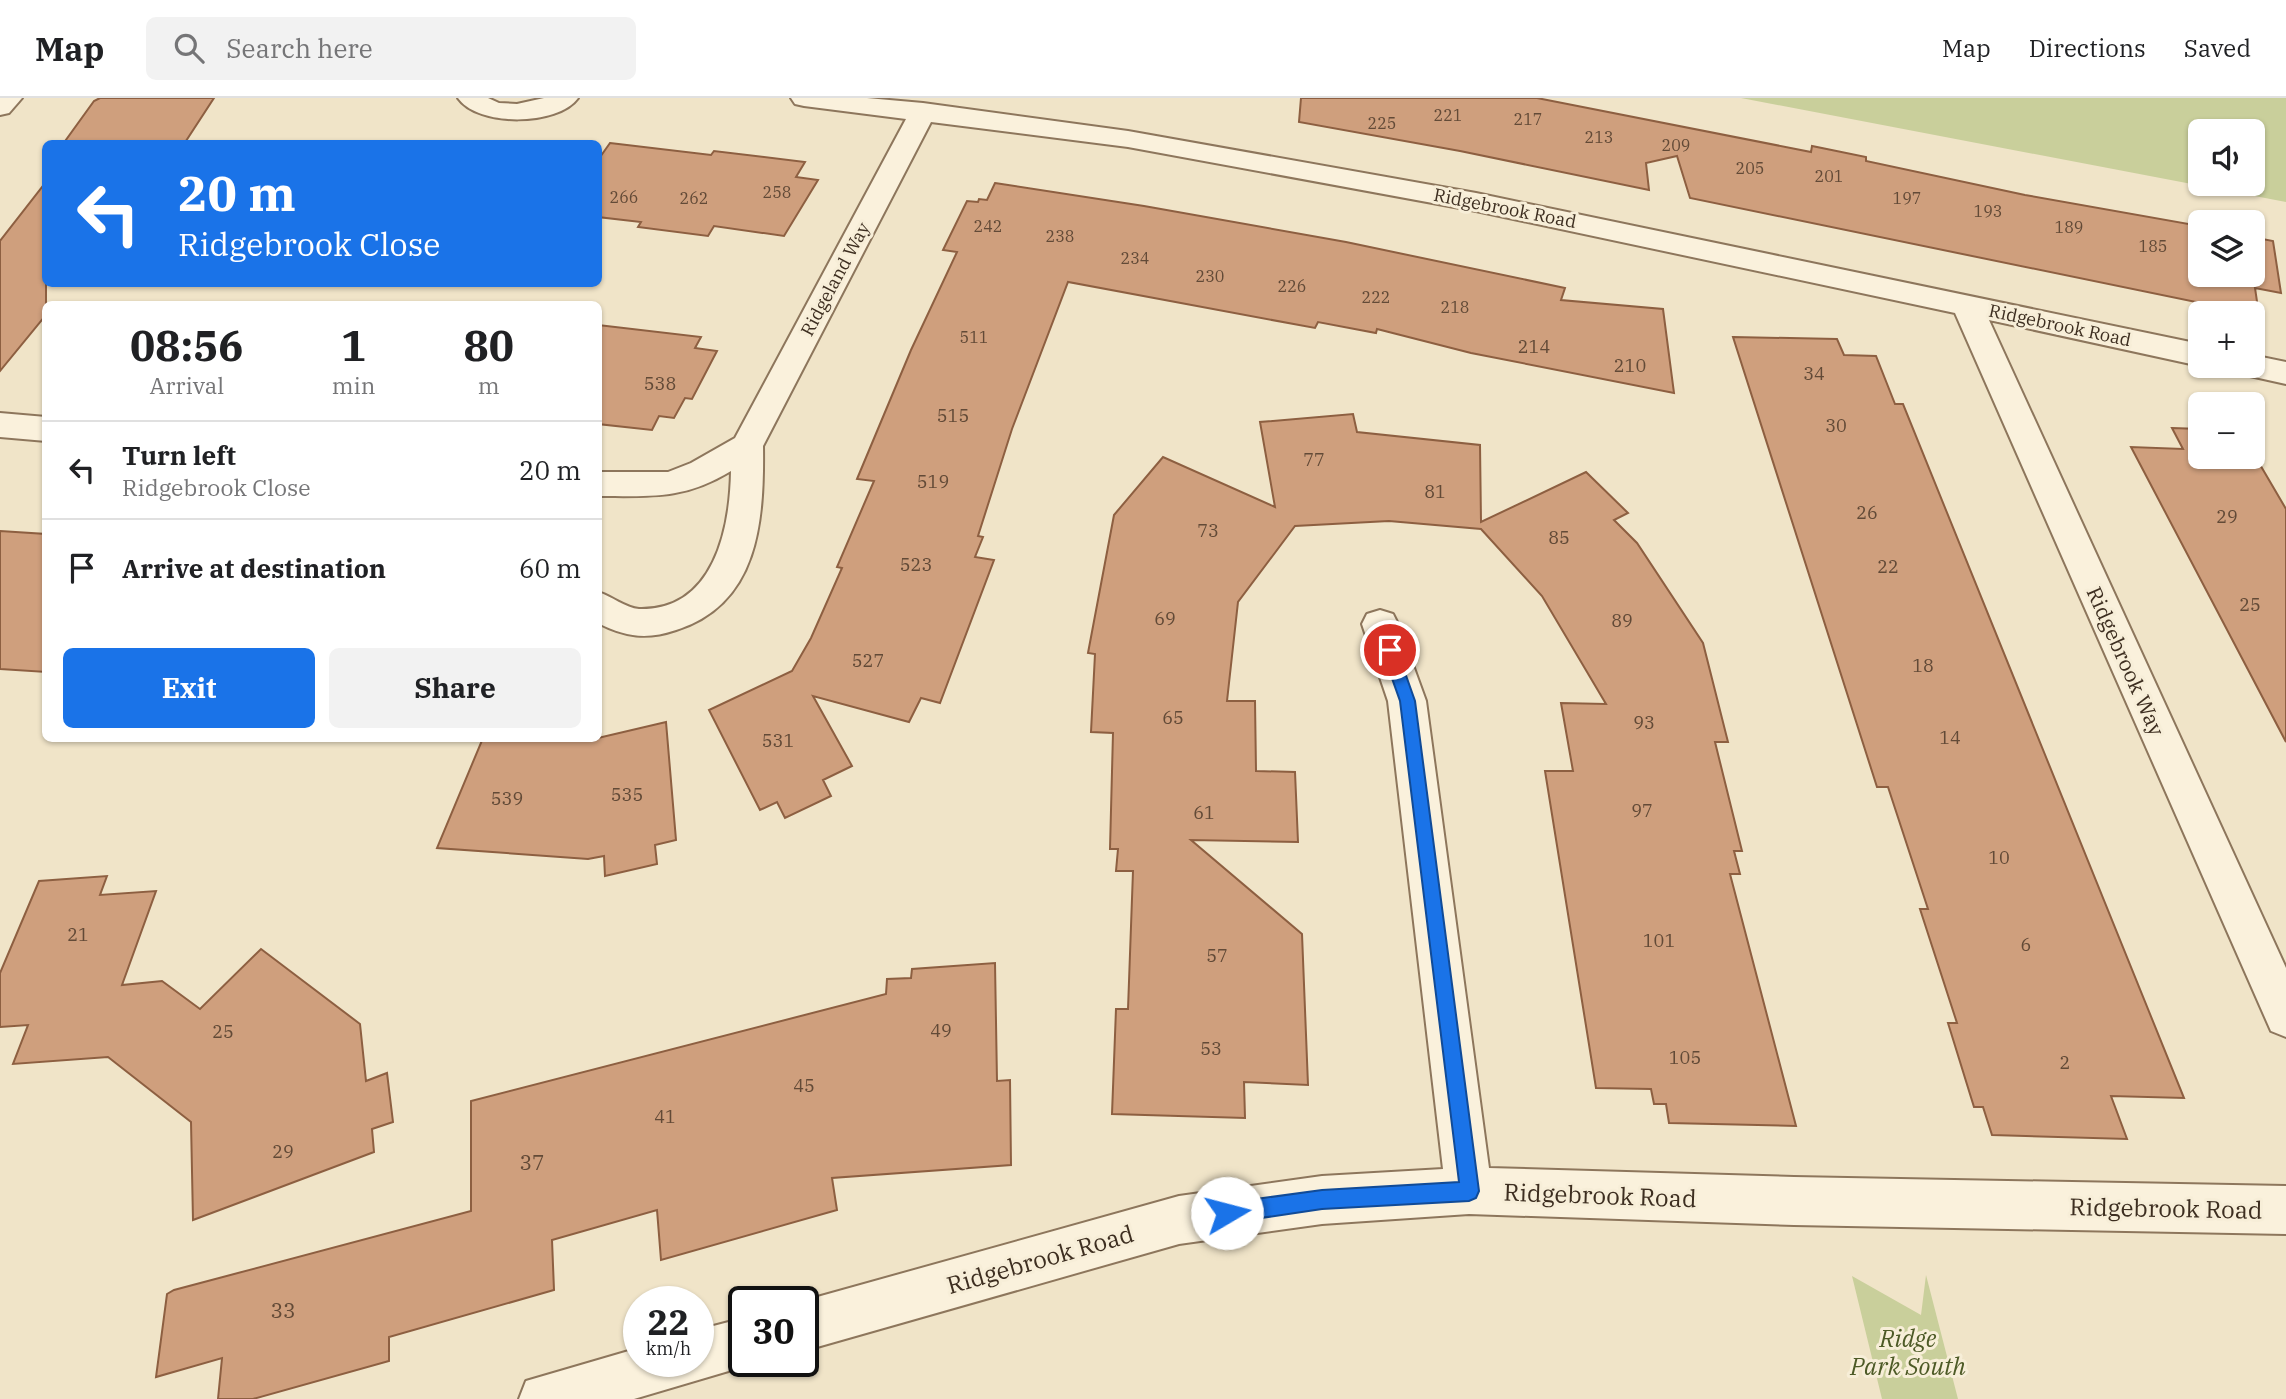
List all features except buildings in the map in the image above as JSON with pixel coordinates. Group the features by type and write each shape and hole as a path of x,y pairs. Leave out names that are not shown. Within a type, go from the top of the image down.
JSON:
{"street":[{"path":"0,107 9,98"},
{"path":"471,98 485,107 502,111 541,108 565,98"},
{"name":"Ridgebrook Road","path":"804,98 1128,139 1476,202 2188,352"},
{"name":"Ridgeland Way","path":"602,608 636,623 683,615 715,592 735,555 745,517 747,446 923,111"},
{"name":"Ridgebrook Way","path":"1967,306 2286,1016"},
{"path":"2265,369 2286,373"},
{"path":"0,425 42,429"},
{"path":"602,484 669,484 703,472 747,446"},
{"path":"1380,624 1408,701 1469,1191"},
{"name":"Ridgebrook Road","path":"819,1321 1179,1220 1322,1200 1469,1191 1808,1201 2286,1210"},
{"path":"544,1399 623,1377"}],"green space":[{"path":"1741,98 2286,98 2286,202 2255,196 2265,196 2265,119 2188,119 2188,183"},
{"name":"Ridge Park South","path":"1926,1275 1958,1399 1882,1399 1852,1276 1921,1315"}],"route":[{"path":"1227,1213 1322,1200 1469,1191 1408,701 1390,650"}]}
